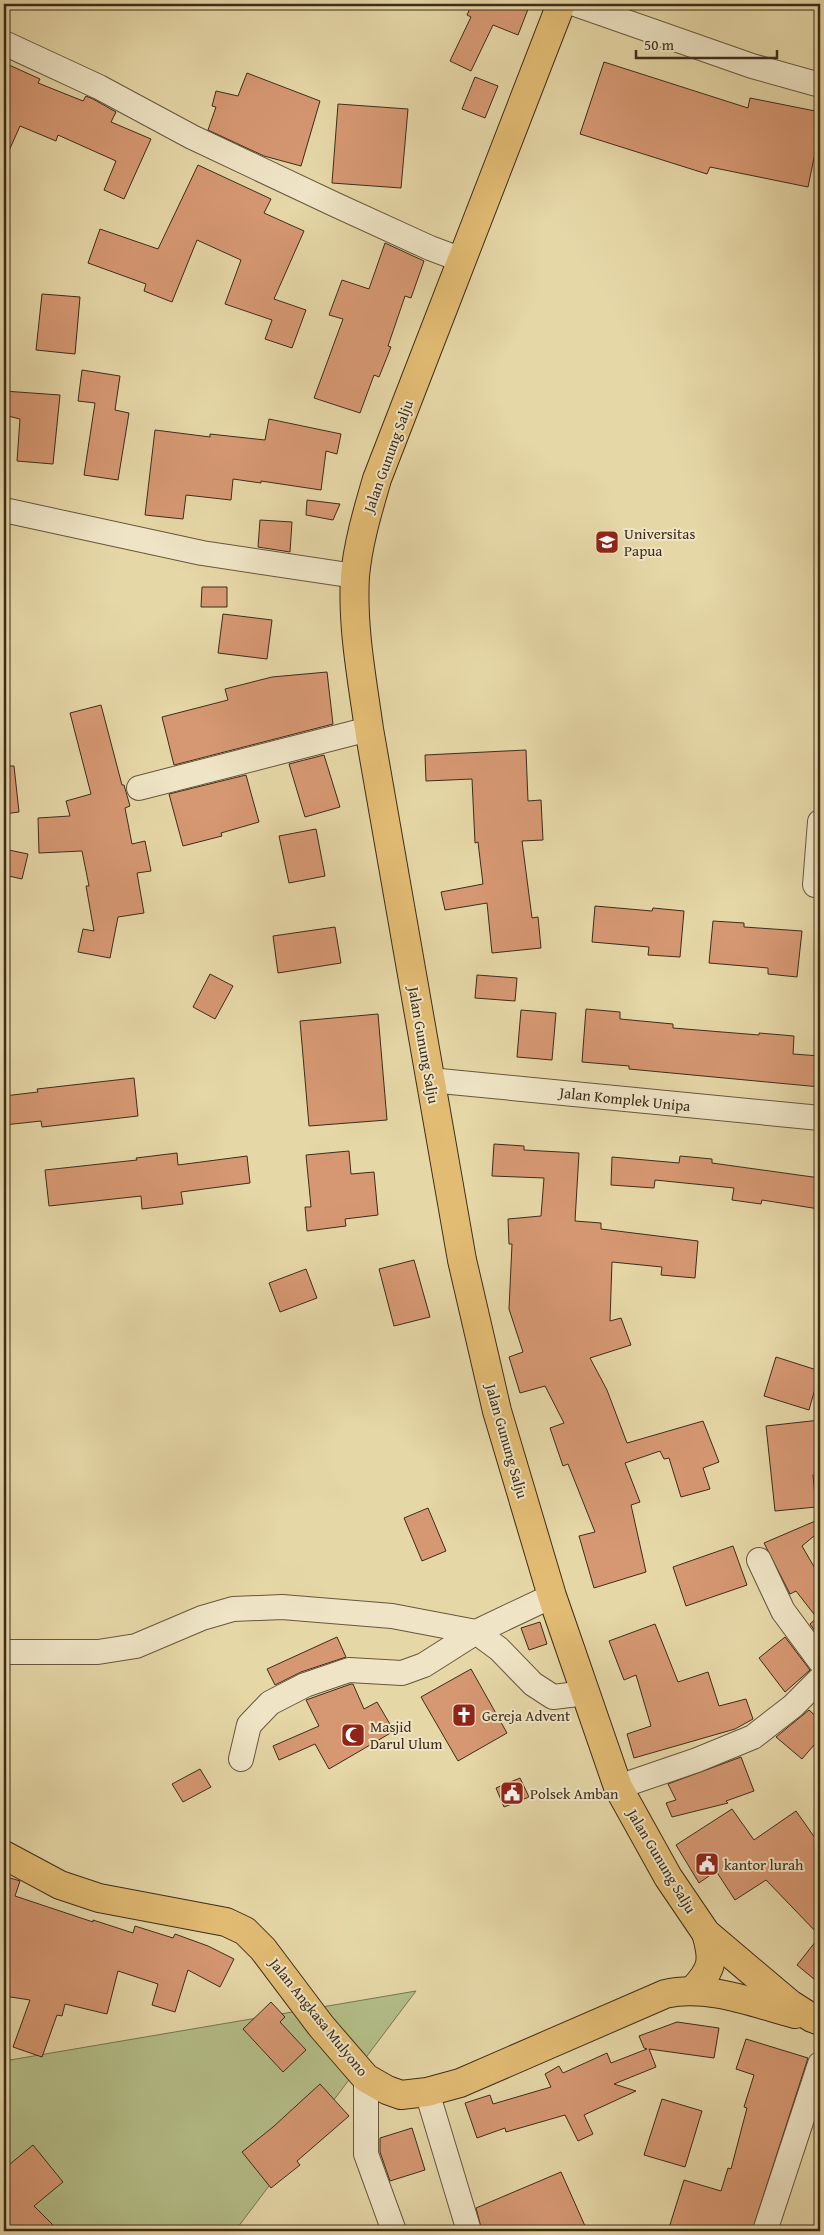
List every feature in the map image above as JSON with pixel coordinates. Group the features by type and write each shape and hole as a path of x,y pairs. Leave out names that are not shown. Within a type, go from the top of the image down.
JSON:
{"main road":[{"name":"Jalan Gunung Salju","path":"561,4 378,479 364,521 356,576 358,650 369,729 462,1260 497,1411 552,1596 618,1787 668,1877 706,1933 767,1986 816,2020"},
{"name":"Jalan Angkasa Mulyono","path":"4,1855 60,1885 100,1898 226,1922 244,1931 263,1949 321,2026 366,2078 387,2090 401,2095 427,2092 460,2083 665,1994 694,1990 750,2002 816,2020"},
{"path":"694,1990 704,1980 711,1964 712,1956 706,1933"}],"street":[{"path":"575,4 752,66 820,85"},
{"path":"4,43 99,87 192,137 430,248 462,260"},
{"path":"4,510 202,553 356,576"},
{"path":"139,788 369,729"},
{"path":"815,885 820,822"},
{"name":"Jalan Komplek Unipa","path":"430,1080 820,1118"},
{"path":"759,1560 783,1611 820,1661"},
{"path":"241,1759 250,1725 270,1703 305,1685 349,1670 402,1673 424,1666 476,1632 552,1596"},
{"path":"4,1652 98,1652 136,1646 202,1618 233,1609 282,1607 392,1616 476,1632 499,1649 533,1684 553,1696 586,1693"},
{"path":"618,1787 697,1760 753,1737 793,1706 820,1679"},
{"path":"765,2231 820,2064"},
{"path":"366,2078 366,2154 394,2231"},
{"path":"427,2092 469,2231"}],"green space":[{"path":"416,1991 235,2231 4,2231 4,2061"}],"building":[{"path":"472,4 530,4 518,35 493,25 471,71 450,61 471,17 467,15"},
{"path":"604,62 748,108 750,98 820,112 820,129 808,187 710,167 707,174 580,134"},
{"path":"9,65 40,79 38,83 83,101 86,96 93,99 116,112 111,122 151,139 124,199 104,190 116,161 58,135 56,141 20,126 4,162 4,77"},
{"path":"247,73 320,101 301,166 264,156 208,130 216,107 212,106 216,91 238,96"},
{"path":"475,77 498,86 485,118 462,109"},
{"path":"338,104 408,109 401,188 332,183"},
{"path":"198,165 271,199 264,213 304,231 274,299 306,310 292,348 265,339 272,320 225,304 241,260 197,240 172,302 144,291 146,284 88,263 100,229 158,249"},
{"path":"385,243 424,261 411,298 405,296 388,346 391,347 379,377 374,375 360,413 314,398 343,319 329,315 342,280 369,289"},
{"path":"42,294 80,297 75,354 36,350"},
{"path":"82,370 120,376 115,410 129,413 118,480 84,475 95,403 78,401"},
{"path":"4,391 60,395 53,464 17,461 20,419 4,415"},
{"path":"269,419 341,434 337,454 326,451 321,490 233,479 231,500 186,495 183,519 145,515 155,430 210,437 210,434 265,440"},
{"path":"307,500 340,504 333,520 306,515"},
{"path":"260,520 292,522 290,552 258,547"},
{"path":"202,587 227,587 227,607 201,607"},
{"path":"223,614 272,620 267,659 218,653"},
{"path":"327,672 333,724 174,765 162,717 228,700 225,689 272,677"},
{"path":"101,705 122,785 124,785 130,806 125,808 132,844 145,841 151,871 137,873 144,913 118,917 110,958 78,952 83,929 94,931 86,886 89,886 82,851 39,853 38,818 70,816 66,801 91,794 70,713"},
{"path":"526,750 528,801 541,800 543,840 522,841 532,918 538,917 541,948 492,953 487,903 445,910 441,892 483,884 478,842 475,843 472,779 426,781 425,755"},
{"path":"324,755 340,807 305,817 289,764"},
{"path":"4,766 14,766 19,812 4,814"},
{"path":"246,775 259,822 221,833 222,836 183,846 169,794"},
{"path":"316,829 325,876 289,883 279,836"},
{"path":"4,849 28,854 22,879 4,875"},
{"path":"595,906 652,911 653,908 684,911 680,957 648,955 649,947 592,942"},
{"path":"713,921 744,923 744,927 802,931 797,977 768,974 768,968 709,963"},
{"path":"335,927 341,963 278,973 273,936"},
{"path":"210,974 233,986 215,1019 193,1007"},
{"path":"477,975 517,978 515,1001 475,998"},
{"path":"586,1009 620,1012 620,1019 673,1024 673,1028 794,1036 793,1054 820,1056 820,1087 629,1069 629,1066 582,1062"},
{"path":"521,1010 556,1013 552,1060 517,1057"},
{"path":"378,1014 387,1120 309,1126 300,1021"},
{"path":"134,1078 138,1116 42,1127 41,1121 4,1125 4,1096 38,1092 37,1089"},
{"path":"494,1144 524,1146 524,1150 579,1153 575,1221 601,1223 601,1229 698,1241 695,1278 661,1275 662,1267 612,1262 610,1321 621,1318 631,1345 590,1358 607,1390 627,1443 703,1421 719,1462 703,1468 710,1489 681,1497 669,1458 664,1459 660,1451 625,1463 640,1502 631,1505 646,1572 594,1588 579,1536 595,1532 568,1464 563,1466 550,1428 564,1423 545,1386 520,1393 509,1357 523,1352 509,1309 512,1244 509,1244 508,1219 541,1216 544,1178 492,1176"},
{"path":"349,1151 351,1174 374,1172 378,1215 345,1219 346,1226 307,1231 305,1207 311,1207 306,1155"},
{"path":"177,1153 178,1165 247,1156 250,1183 181,1192 183,1204 142,1209 141,1196 49,1206 45,1170 137,1160 136,1158"},
{"path":"680,1156 712,1159 712,1163 820,1178 819,1209 762,1200 761,1204 732,1200 734,1188 655,1180 654,1188 611,1185 612,1157 679,1163"},
{"path":"414,1260 430,1317 394,1326 379,1269"},
{"path":"306,1269 317,1298 280,1312 269,1283"},
{"path":"776,1357 820,1371 809,1410 764,1396"},
{"path":"820,1420 820,1474 813,1475 816,1507 775,1511 766,1426"},
{"path":"428,1508 446,1551 422,1561 404,1518"},
{"path":"820,1519 820,1531 802,1546 820,1577 820,1638 810,1624 817,1618 796,1591 790,1594 764,1543"},
{"path":"733,1546 747,1585 686,1606 673,1567"},
{"path":"540,1622 547,1644 529,1650 521,1628"},
{"path":"655,1624 678,1682 708,1672 719,1706 746,1699 753,1719 735,1729 634,1758 627,1734 651,1726 636,1675 624,1680 609,1641"},
{"path":"337,1637 346,1657 301,1672 275,1685 267,1669"},
{"path":"785,1637 810,1670 785,1692 759,1658"},
{"name":"Gereja Advent","path":"471,1669 507,1733 458,1761 421,1697"},
{"path":"353,1684 364,1709 377,1702 394,1731 329,1769 315,1744 279,1760 273,1746 319,1726 306,1700"},
{"path":"809,1710 820,1720 820,1738 802,1759 776,1737"},
{"path":"741,1757 754,1791 726,1801 728,1803 672,1817 666,1803 676,1800 668,1784"},
{"path":"200,1769 211,1787 183,1802 172,1784"},
{"name":"Polsek Amban","path":"520,1778 529,1797 504,1807 496,1788"},
{"path":"732,1809 754,1840 796,1811 820,1845 820,1936 766,1880 735,1900 716,1871 699,1883 676,1845"},
{"path":"4,1876 20,1881 15,1896 133,1933 135,1926 173,1938 175,1934 208,1946 234,1959 220,1987 188,1970 175,2012 152,2005 158,1984 118,1971 107,2014 65,2004 62,2016 57,2015 42,2057 13,2047 30,2000 4,1996"},
{"path":"820,1936 820,1984 797,1965"},
{"path":"271,2002 285,2017 280,2022 306,2050 283,2072 243,2029"},
{"path":"677,2022 719,2028 714,2058 649,2049 656,2067 614,2084 636,2091 584,2115 593,2134 578,2141 565,2115 506,2132 505,2128 477,2138 465,2103 490,2095 493,2104 551,2087 545,2074 559,2066 563,2073 607,2053 611,2063 647,2049 644,2048 639,2036"},
{"path":"746,2039 808,2058 752,2231 668,2231 684,2180 721,2191 728,2168 731,2169 747,2108 744,2107 754,2075 736,2069"},
{"path":"320,2084 349,2116 297,2161 300,2165 271,2188 242,2152 273,2127"},
{"path":"662,2099 702,2111 685,2167 644,2155"},
{"path":"412,2128 425,2170 390,2181 380,2152 380,2138"},
{"path":"33,2145 63,2182 34,2206 59,2231 17,2231 11,2225 4,2231 4,2169"},
{"path":"561,2172 585,2226 574,2231 482,2231 476,2208"}],"place":[{"name":"Universitas Papua","path":"607,542"},
{"name":"Gereja Advent","path":"464,1715"},
{"name":"Masjid Darul Ulum","path":"353,1735"},
{"name":"Polsek Amban","path":"512,1793"},
{"name":"kantor lurah","path":"707,1864"}]}
